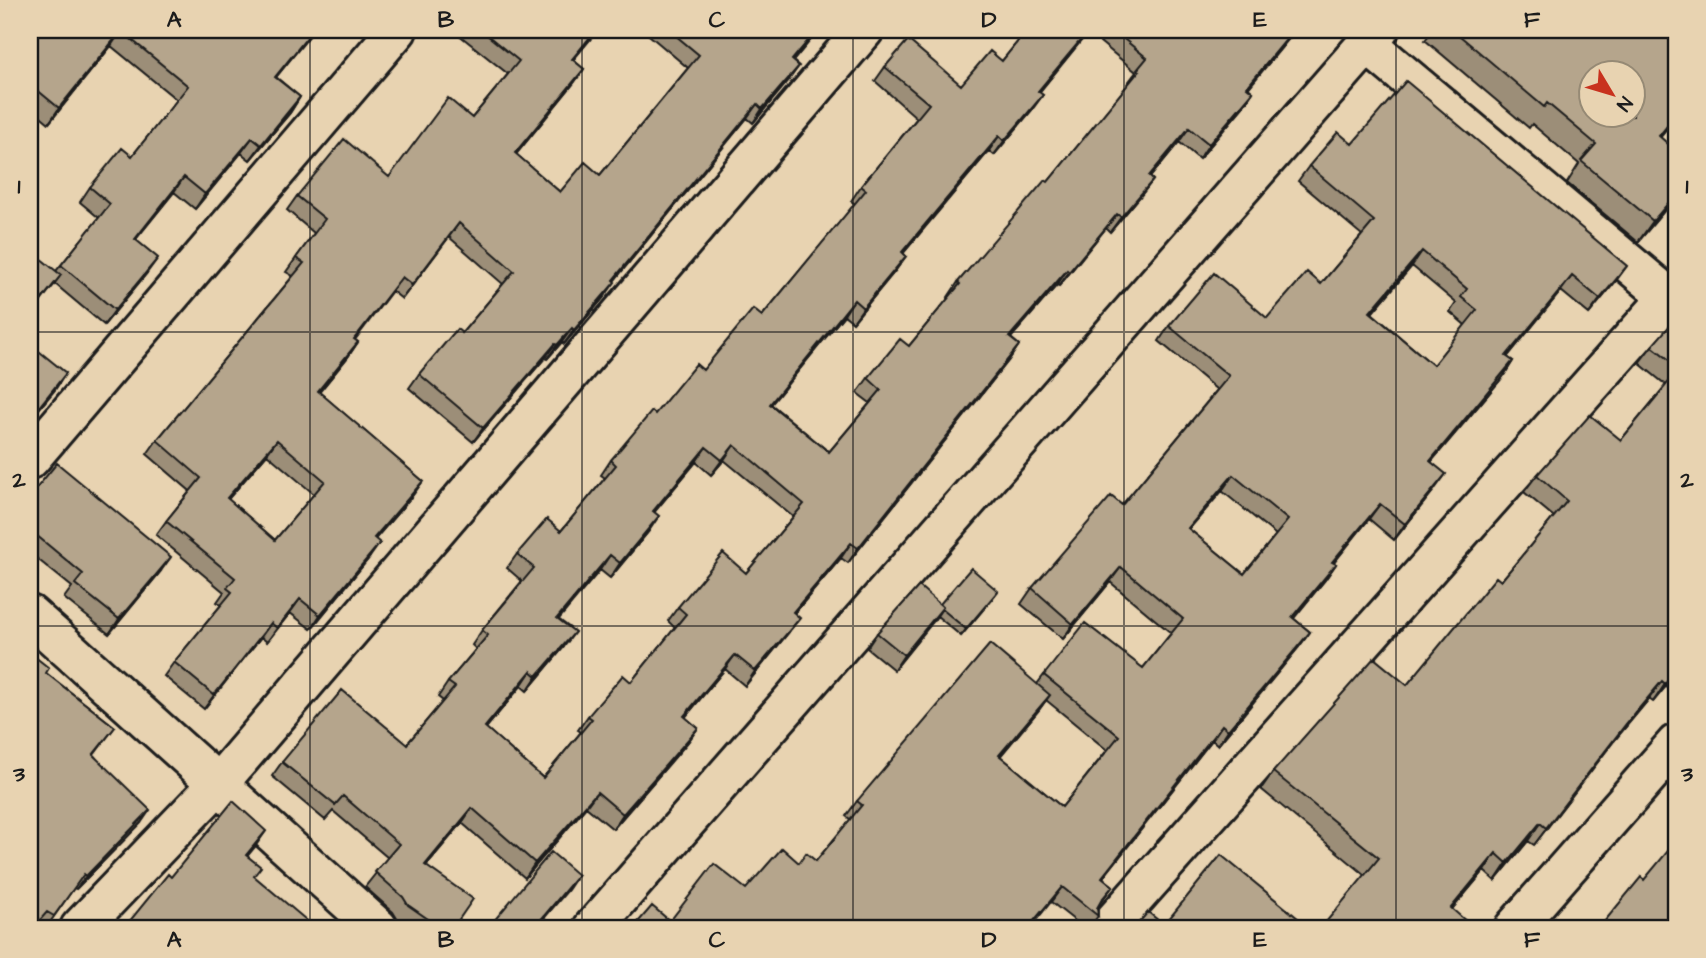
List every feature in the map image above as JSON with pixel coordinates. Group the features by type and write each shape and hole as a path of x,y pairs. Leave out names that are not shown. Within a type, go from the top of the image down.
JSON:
{"street":[{"path":"30,459 397,30"},
{"path":"80,928 218,784 864,30"},
{"path":"593,928 1373,37 1673,300 1108,928"},
{"path":"30,615 377,928"},
{"path":"1514,928 1676,744"}],"building":[{"path":"30,30 313,30 275,77 300,97 261,145 252,138 205,194 184,177 135,239 158,258 115,310 61,265 110,204 90,187 122,148 132,156 188,86 121,31 59,108 30,84"},
{"path":"481,30 596,30 572,59 584,69 515,153 560,192 585,162 600,175 699,55 669,30 817,30 792,60 799,66 762,109 757,104 613,280 615,282 574,330 572,328 555,344 483,428 419,374 457,329 462,333 514,271 459,223 412,285 402,277 354,339 358,342 318,391 423,481 374,538 380,543 320,615 300,599 277,628 271,623 214,695 174,662 232,592 227,588 235,578 166,521 201,478 157,440 304,263 296,258 325,219 297,196 344,139 389,177 448,98 472,118 519,61","holes":["277,440 325,481 275,540 227,498"]},
{"path":"1027,30 1089,30 1038,91 1043,95 1004,141 999,136 902,252 906,256 863,308 854,300 770,404 829,452 881,390 868,378 900,339 909,346 960,284 958,282 1045,180 1048,182 1139,71 1137,70 1147,58 1113,30 1294,30 1247,87 1253,92 1209,144 1189,128 1149,176 1153,180 1121,217 1117,214 1069,272 1067,270 1009,337 1019,345 858,548 851,543 793,612 800,618 755,671 735,655 684,716 698,728 623,814 597,792 535,863 472,808 425,865 473,899 453,928 441,928 408,905 403,897 375,872 399,844 343,796 335,805 282,762 342,690 407,744 455,687 448,682 488,635 482,630 534,568 517,554 547,519 561,531 616,465 611,460 652,411 655,414 696,364 703,370 753,309 762,316 866,190 861,186 929,104 885,67 908,40 961,85 990,51 1002,61","holes":["734,445 804,504 746,573 723,553 678,607 686,614 631,682 623,675 588,716 592,719 543,778 485,727 531,671 537,676 575,632 557,618 610,555 620,563 659,516 653,511 706,447 722,460"]},
{"path":"1453,30 1676,30 1676,115 1659,136 1676,151 1676,194 1653,221 1581,161 1596,144 1579,130 1646,130 1646,60 1576,60 1576,127 1547,103 1544,107"},
{"path":"1406,81 1627,266 1600,299 1572,276 1506,356 1513,361 1430,461 1446,474 1405,524 1380,504 1332,562 1336,564 1292,617 1310,632 1228,730 1222,725 1102,877 1113,886 1097,908 1098,916 1062,887 1028,928 633,928 652,906 670,921 714,864 746,889 782,848 799,863 806,853 816,861 862,805 857,801 990,644 1050,695 999,755 1062,807 1119,736 1044,675 1085,623 1143,668 1183,619 1121,567 1073,624 1032,588 1111,496 1122,505 1229,376 1169,326 1214,273 1267,318 1307,272 1321,284 1374,221 1309,166 1338,132 1352,144","holes":["1422,251 1467,289 1461,297 1477,310 1433,365 1370,312","1233,475 1288,520 1244,574 1188,528"]},
{"path":"30,250 61,275 30,314"},
{"path":"1672,323 1676,326 1676,365 1652,346"},
{"path":"30,344 66,373 30,418"},
{"path":"1676,373 1676,671 1665,684 1662,681 1626,724 1546,828 1540,823 1507,863 1496,853 1451,908 1467,922 1461,928 1321,928 1379,858 1273,772 1374,658 1407,685 1496,577 1501,581 1567,501 1537,475 1590,415 1621,440"},
{"path":"57,463 171,557 119,619 75,584 83,574 30,530 30,496"},
{"path":"971,568 998,591 966,629 942,609 940,604"},
{"path":"919,586 943,607 904,655 877,633"},
{"path":"30,653 49,668 46,673 115,727 93,755 150,810 86,876 84,874 54,916 47,912 33,928 30,928"},
{"path":"233,801 266,831 246,855 261,867 254,876 312,925 314,923 320,928 124,928 168,874 171,877"},
{"path":"1672,846 1676,849 1676,928 1599,928 1641,877 1644,880"},
{"path":"551,852 578,875 534,928 488,928"},
{"path":"1221,855 1310,928 1130,928 1136,926 1148,912 1164,925"}]}
